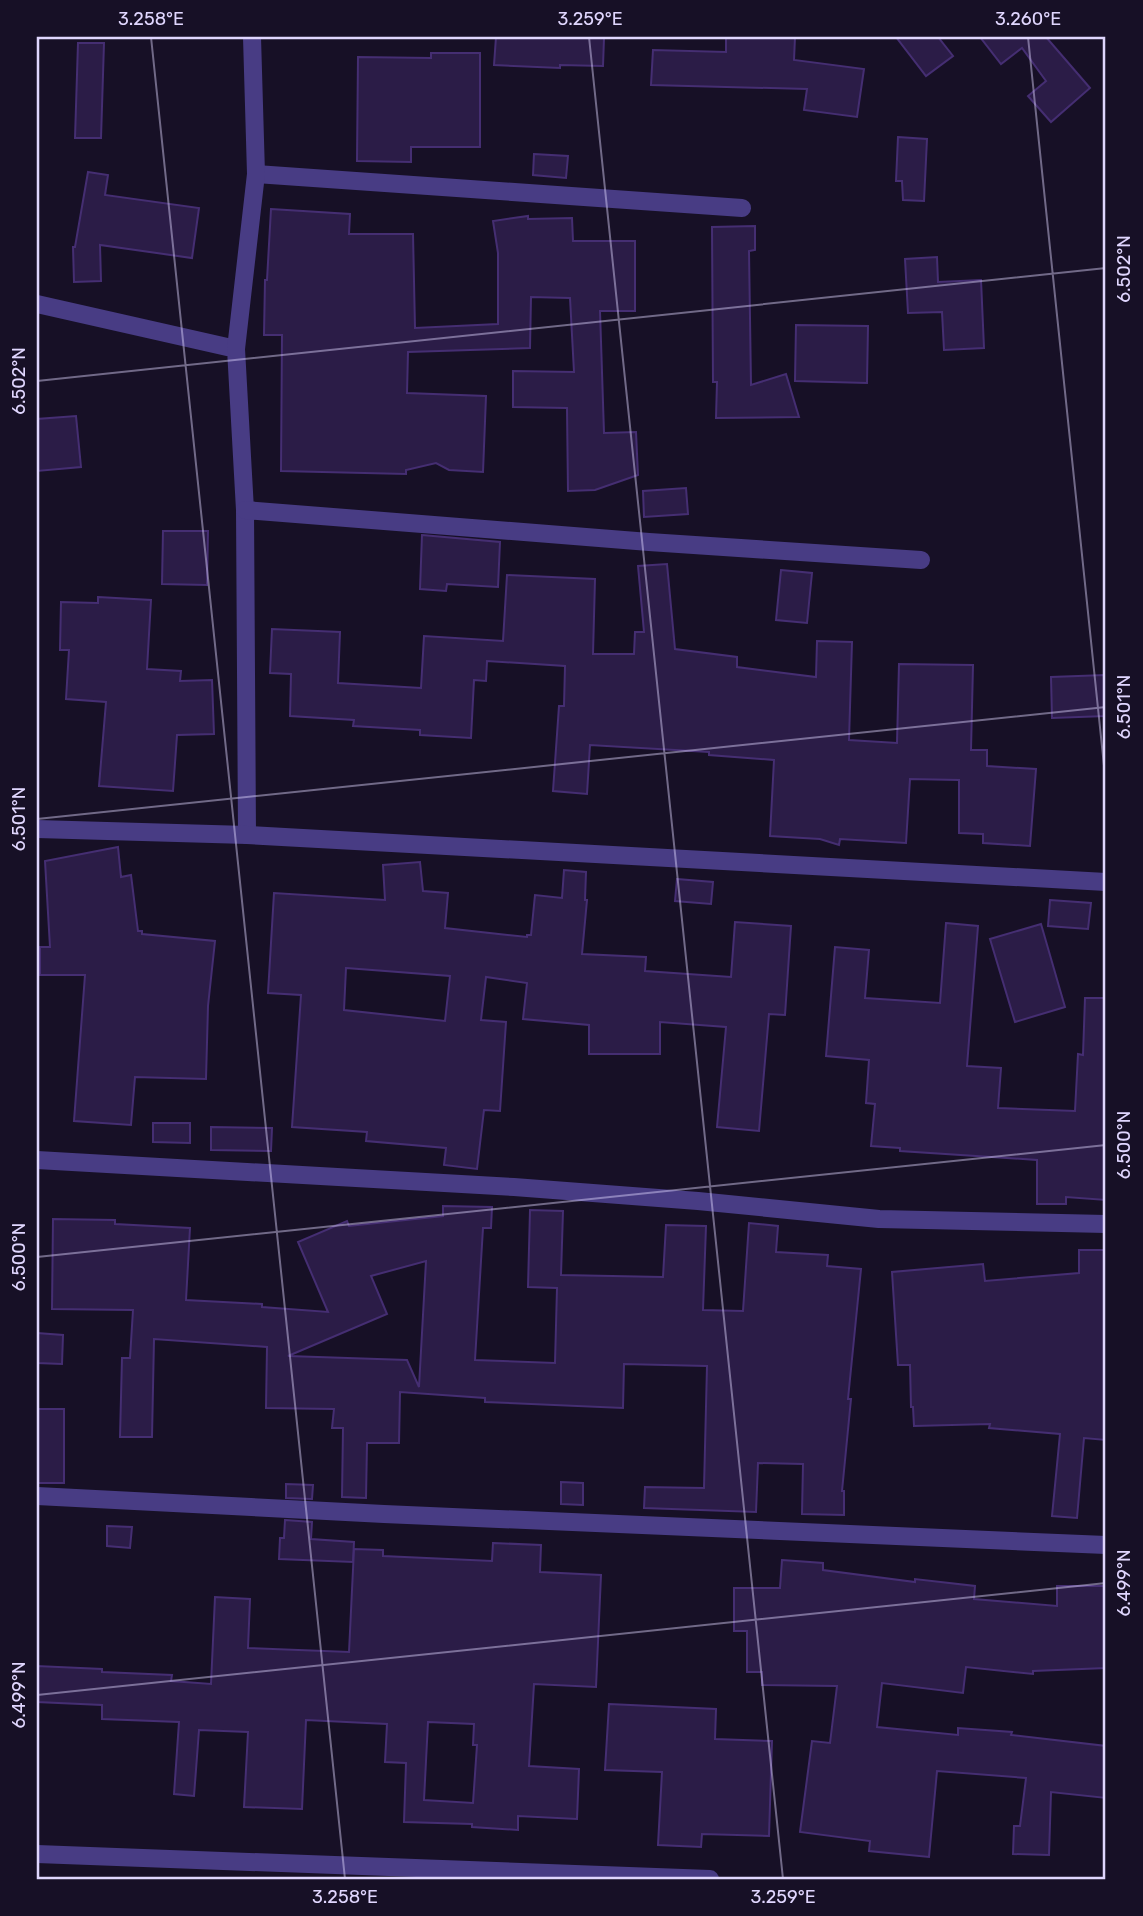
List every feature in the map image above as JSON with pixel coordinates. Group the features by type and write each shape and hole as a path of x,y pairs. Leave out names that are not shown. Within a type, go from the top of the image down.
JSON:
{"street":[{"path":"247,835 245,510 236,349 256,174 252,37"},
{"path":"256,174 742,208"},
{"path":"37,304 236,349"},
{"path":"245,510 921,560"},
{"path":"37,829 247,835 1106,882"},
{"path":"37,1160 514,1187 698,1201 879,1219 1106,1224"},
{"path":"37,1496 411,1516 1106,1545"},
{"path":"37,1854 710,1879"}],"building":[{"path":"496,37 604,38 603,66 560,65 560,68 494,65"},
{"path":"726,37 795,37 794,60 864,69 857,117 804,110 807,89 651,85 653,50 726,52"},
{"path":"896,37 938,37 953,56 926,76"},
{"path":"980,37 1046,37 1090,88 1051,122 1028,96 1046,81 1022,48 1001,64"},
{"path":"78,43 104,43 101,138 75,138"},
{"path":"431,53 480,53 480,147 411,147 411,162 357,161 358,57 431,58"},
{"path":"898,137 927,139 924,201 903,200 902,181 896,181"},
{"path":"534,154 568,156 566,178 533,175"},
{"path":"88,172 108,175 105,195 199,208 192,258 100,245 101,281 74,282 73,247"},
{"path":"271,209 350,214 349,234 413,234 415,328 498,324 498,253 493,221 528,216 528,219 572,218 573,241 635,241 635,311 600,311 604,433 636,432 638,475 595,490 568,491 567,408 513,407 513,371 574,372 570,298 531,297 530,348 408,352 407,393 486,396 483,472 449,470 436,463 406,470 406,474 281,471 282,335 264,335"},
{"path":"755,226 755,250 749,251 751,385 786,374 799,417 716,418 717,382 713,382 712,227"},
{"path":"937,257 938,282 981,280 984,348 944,350 942,312 908,313 905,259"},
{"path":"796,325 868,326 867,383 795,381"},
{"path":"76,416 81,467 37,471 37,419"},
{"path":"686,488 688,514 644,517 643,491"},
{"path":"163,531 208,531 207,585 162,584"},
{"path":"422,535 500,542 498,587 447,584 446,591 420,589"},
{"path":"667,564 675,649 737,657 737,667 816,677 817,641 852,642 849,740 897,743 899,664 973,665 971,750 987,750 987,766 1036,769 1030,846 983,843 983,834 959,833 959,780 910,779 906,843 840,839 839,845 820,839 770,836 774,760 709,755 709,752 590,745 587,794 553,791 559,706 564,706 565,666 487,661 486,681 474,680 471,738 420,735 420,730 353,726 354,720 290,716 291,674 270,673 272,629 340,632 338,683 421,688 424,636 503,641 507,575 595,579 593,654 634,654 635,632 644,632 638,566"},
{"path":"781,570 812,573 807,623 776,620"},
{"path":"98,597 151,600 147,669 181,671 180,681 212,680 214,734 177,735 173,791 99,786 106,702 66,699 69,650 60,650 61,602 98,603"},
{"path":"1105,675 1106,716 1052,718 1051,677"},
{"path":"118,847 121,877 131,875 138,931 142,931 142,934 215,941 208,1006 206,1079 135,1077 131,1125 74,1121 85,975 40,975 40,947 50,947 45,861"},
{"path":"420,862 423,891 448,893 445,928 527,937 531,935 535,895 562,898 564,870 586,872 587,900 582,954 646,957 645,971 731,977 735,922 791,926 785,1015 769,1014 759,1131 717,1127 726,1027 660,1022 660,1054 589,1054 589,1025 523,1019 527,983 486,977 481,1020 506,1022 500,1111 484,1110 477,1169 444,1165 446,1148 366,1141 367,1132 292,1127 301,995 268,993 274,893 385,900 383,865","holes":["346,968 450,976 445,1021 344,1010"]},
{"path":"677,879 713,882 711,904 675,901"},
{"path":"1050,900 1091,903 1088,929 1048,926"},
{"path":"946,923 978,926 967,1066 1001,1068 998,1108 1075,1111 1078,1054 1083,1055 1085,998 1106,998 1106,1200 1066,1197 1066,1204 1037,1204 1037,1160 900,1151 900,1148 871,1146 875,1104 866,1103 869,1060 826,1056 835,947 869,950 865,998 940,1003"},
{"path":"1041,924 1065,1007 1015,1022 990,939"},
{"path":"153,1123 190,1123 190,1143 153,1142"},
{"path":"211,1127 272,1128 271,1151 211,1150"},
{"path":"443,1206 492,1207 491,1228 483,1228 475,1360 555,1363 557,1288 528,1287 530,1210 563,1211 561,1275 663,1277 666,1225 706,1226 703,1310 743,1311 749,1223 778,1226 776,1252 828,1255 827,1266 861,1269 848,1399 851,1399 842,1491 844,1515 802,1514 803,1464 758,1463 756,1512 644,1508 645,1487 704,1488 707,1366 624,1364 623,1408 485,1402 485,1398 400,1392 399,1443 367,1443 366,1498 342,1497 343,1428 332,1428 334,1409 266,1408 267,1347 154,1339 152,1437 120,1437 122,1358 130,1358 133,1310 52,1309 53,1219 115,1220 115,1224 190,1228 186,1300 262,1304 262,1307 328,1312 298,1242 347,1221 349,1226 443,1216","holes":["426,1261 419,1387 407,1360 288,1356 387,1314 371,1276"]},
{"path":"1079,1250 1106,1250 1106,1440 1084,1438 1077,1518 1052,1516 1060,1434 989,1428 990,1424 914,1426 910,1365 898,1365 892,1272 983,1264 985,1281 1079,1273"},
{"path":"37,1333 63,1335 62,1364 37,1363"},
{"path":"37,1409 64,1409 64,1483 37,1483"},
{"path":"561,1482 583,1483 583,1505 561,1504"},
{"path":"286,1484 313,1485 312,1499 286,1498"},
{"path":"285,1520 312,1522 311,1539 354,1542 353,1562 279,1559 280,1538 284,1538"},
{"path":"107,1526 132,1527 130,1548 107,1546"},
{"path":"493,1543 541,1545 540,1572 601,1575 596,1687 534,1684 529,1766 579,1769 577,1819 518,1816 518,1830 472,1827 472,1824 404,1822 406,1763 385,1762 387,1724 306,1720 302,1809 244,1807 248,1732 199,1730 194,1796 174,1794 179,1722 102,1719 102,1705 37,1702 37,1666 172,1675 171,1681 211,1684 215,1597 250,1599 248,1648 349,1652 354,1549 383,1550 383,1556 492,1561","holes":["428,1722 474,1724 473,1745 477,1745 473,1803 424,1800"]},
{"path":"782,1560 823,1563 823,1570 915,1582 915,1579 975,1586 974,1599 1057,1606 1057,1586 1106,1586 1106,1668 1033,1671 1033,1674 966,1667 963,1693 882,1683 877,1727 958,1735 958,1728 1012,1732 1011,1735 1106,1746 1106,1798 1051,1792 1049,1855 1013,1854 1014,1826 1020,1826 1026,1778 937,1771 929,1857 869,1851 870,1841 800,1832 812,1741 830,1743 837,1686 762,1685 762,1672 747,1672 747,1631 734,1631 734,1588 780,1588"},
{"path":"609,1704 716,1709 715,1739 772,1741 769,1836 702,1834 701,1847 658,1845 662,1772 605,1770"}]}
